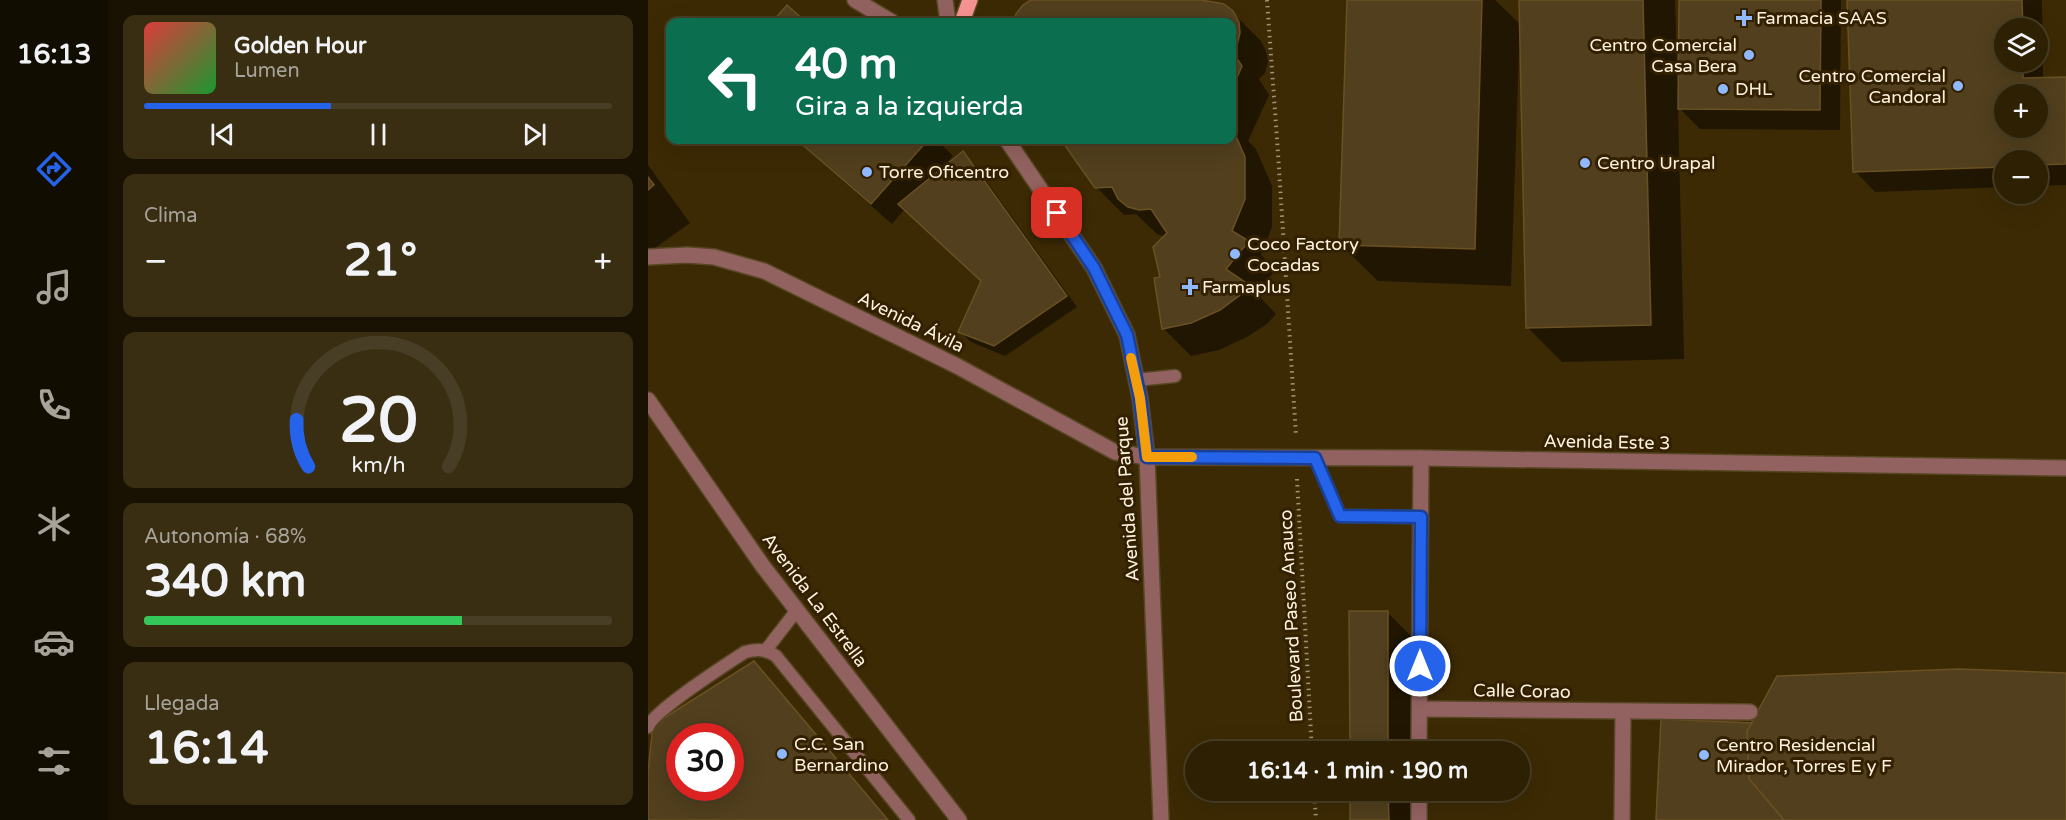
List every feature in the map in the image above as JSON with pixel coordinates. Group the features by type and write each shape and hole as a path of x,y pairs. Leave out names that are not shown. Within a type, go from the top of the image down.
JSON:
{"main road":[{"path":"963,18 970,0"}],"street":[{"path":"855,0 885,18"},
{"path":"945,0 947,18"},
{"name":"Avenida del Parque","path":"1011,144 1094,268 1127,335 1147,457 1161,820"},
{"name":"Avenida Ávila","path":"648,257 687,255 714,257 764,271 957,366 1115,452 1147,457"},
{"name":"Avenida La Estrella","path":"648,400 762,565 958,820"},
{"name":"Avenida Este 3","path":"1147,457 1421,458 2066,468"},
{"path":"1419,741 1421,458"},
{"name":"Calle Corao","path":"1420,709 1750,712"},
{"path":"1622,820 1623,711"},
{"path":"1419,801 1419,820"}],"lane":[{"path":"1136,380 1175,376"},
{"path":"1315,458 1340,516 1421,517"},
{"path":"766,650 797,610"},
{"path":"648,727 650,722 666,708 745,652 756,649 766,650 776,656 909,820"}],"path":[{"path":"1267,0 1296,436"},
{"name":"Boulevard Paseo Anauco","path":"1297,479 1311,741"},
{"path":"1315,801 1316,820"}],"building":[{"path":"1031,0 1201,0 1224,4 1233,11 1239,22 1240,33 1236,46 1236,18 1014,18 1023,5"},
{"path":"1347,0 1482,0 1475,249 1339,245"},
{"name":"Centro Urapal","path":"1519,0 1643,0 1651,325 1526,328"},
{"name":"Centro Comercial Casa Bera","path":"1679,0 1821,0 1820,110 1678,109"},
{"name":"Centro Comercial Candoral","path":"1847,0 2022,0 2023,18 1994,18 1994,72 2023,72 2023,78 2066,77 2066,164 2048,165 2048,150 1994,150 1994,167 1853,172"},
{"path":"787,5 802,18 776,18"},
{"path":"1236,57 1242,66 1236,80"},
{"path":"1236,136 1245,157 1245,199 1232,231 1249,241 1226,269 1249,285 1239,296 1220,310 1191,323 1162,329 1154,278 1160,277 1153,247 1167,233 1151,209 1139,210 1128,207 1118,199 1112,187 1095,188 1064,144 1236,144"},
{"name":"Torre Oficentro","path":"802,144 924,144 871,204"},
{"path":"963,151 1067,296 994,346 958,332 981,281 898,204"},
{"path":"648,177 654,185 648,190"},
{"path":"1349,611 1388,611 1388,741 1350,741"},
{"name":"C.C. San Bernardino","path":"754,661 888,820 648,820 648,772 653,725"},
{"path":"1959,669 2066,673 2066,820 1784,820 1749,779 1747,731 1777,676"},
{"name":"Centro Residencial Mirador, Torres E y F","path":"1661,719 1752,723 1747,731 1749,779 1784,820 1656,820"},
{"path":"1350,801 1388,801 1389,820 1350,820"}],"slow traffic":[{"path":"1131,358 1140,398 1147,457 1192,457"}],"place":[{"name":"Farmacia SAAS","path":"1744,18"},
{"name":"Centro Comercial Casa Bera","path":"1749,55"},
{"name":"Centro Comercial Candoral","path":"1958,86"},
{"name":"DHL","path":"1723,89"},
{"name":"Centro Urapal","path":"1585,163"},
{"name":"Torre Oficentro","path":"867,172"},
{"name":"Coco Factory Cocadas","path":"1235,254"},
{"name":"Farmaplus","path":"1190,287"},
{"name":"C.C. San Bernardino","path":"782,754"},
{"name":"Centro Residencial Mirador, Torres E y F","path":"1704,755"}],"route":[{"path":"1057,213 1094,268 1127,335 1140,398 1147,457 1315,458 1340,516 1421,517 1420,666"}]}
